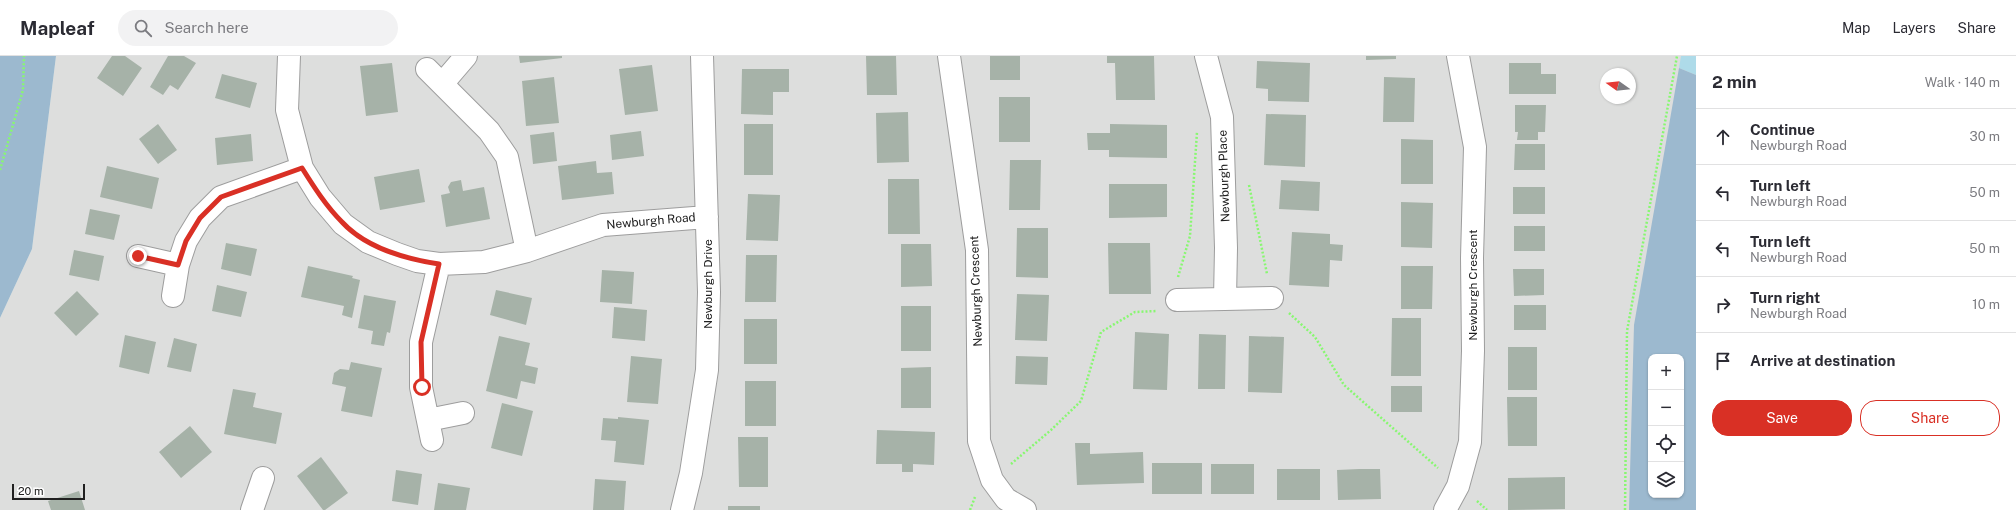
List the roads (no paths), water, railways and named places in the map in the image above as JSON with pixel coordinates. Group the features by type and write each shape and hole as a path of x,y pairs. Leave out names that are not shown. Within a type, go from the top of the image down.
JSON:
{"street":[{"name":"Newburgh Road","path":"289,56 287,110 302,168 320,197 343,224 368,242 417,260 439,264 484,262 528,251 602,225 707,217"},
{"path":"442,84 466,56"},
{"name":"Newburgh Drive","path":"682,510 691,473 707,370 709,292 702,56"},
{"name":"Newburgh Crescent","path":"949,56 977,250 979,441 992,480 1006,499 1025,510"},
{"name":"Newburgh Place","path":"1206,56 1222,117 1226,240 1225,299"},
{"name":"Newburgh Crescent","path":"1445,510 1458,486 1470,442 1473,351 1472,258 1475,147 1458,56"},
{"path":"427,69 490,131 507,157 528,251"},
{"path":"173,296 178,265 186,241 200,218 221,197 302,168"},
{"path":"138,256 178,265"},
{"path":"439,264 421,342 422,387 430,430 463,413"},
{"path":"1177,300 1272,298"},
{"path":"252,510 263,478"}]}
